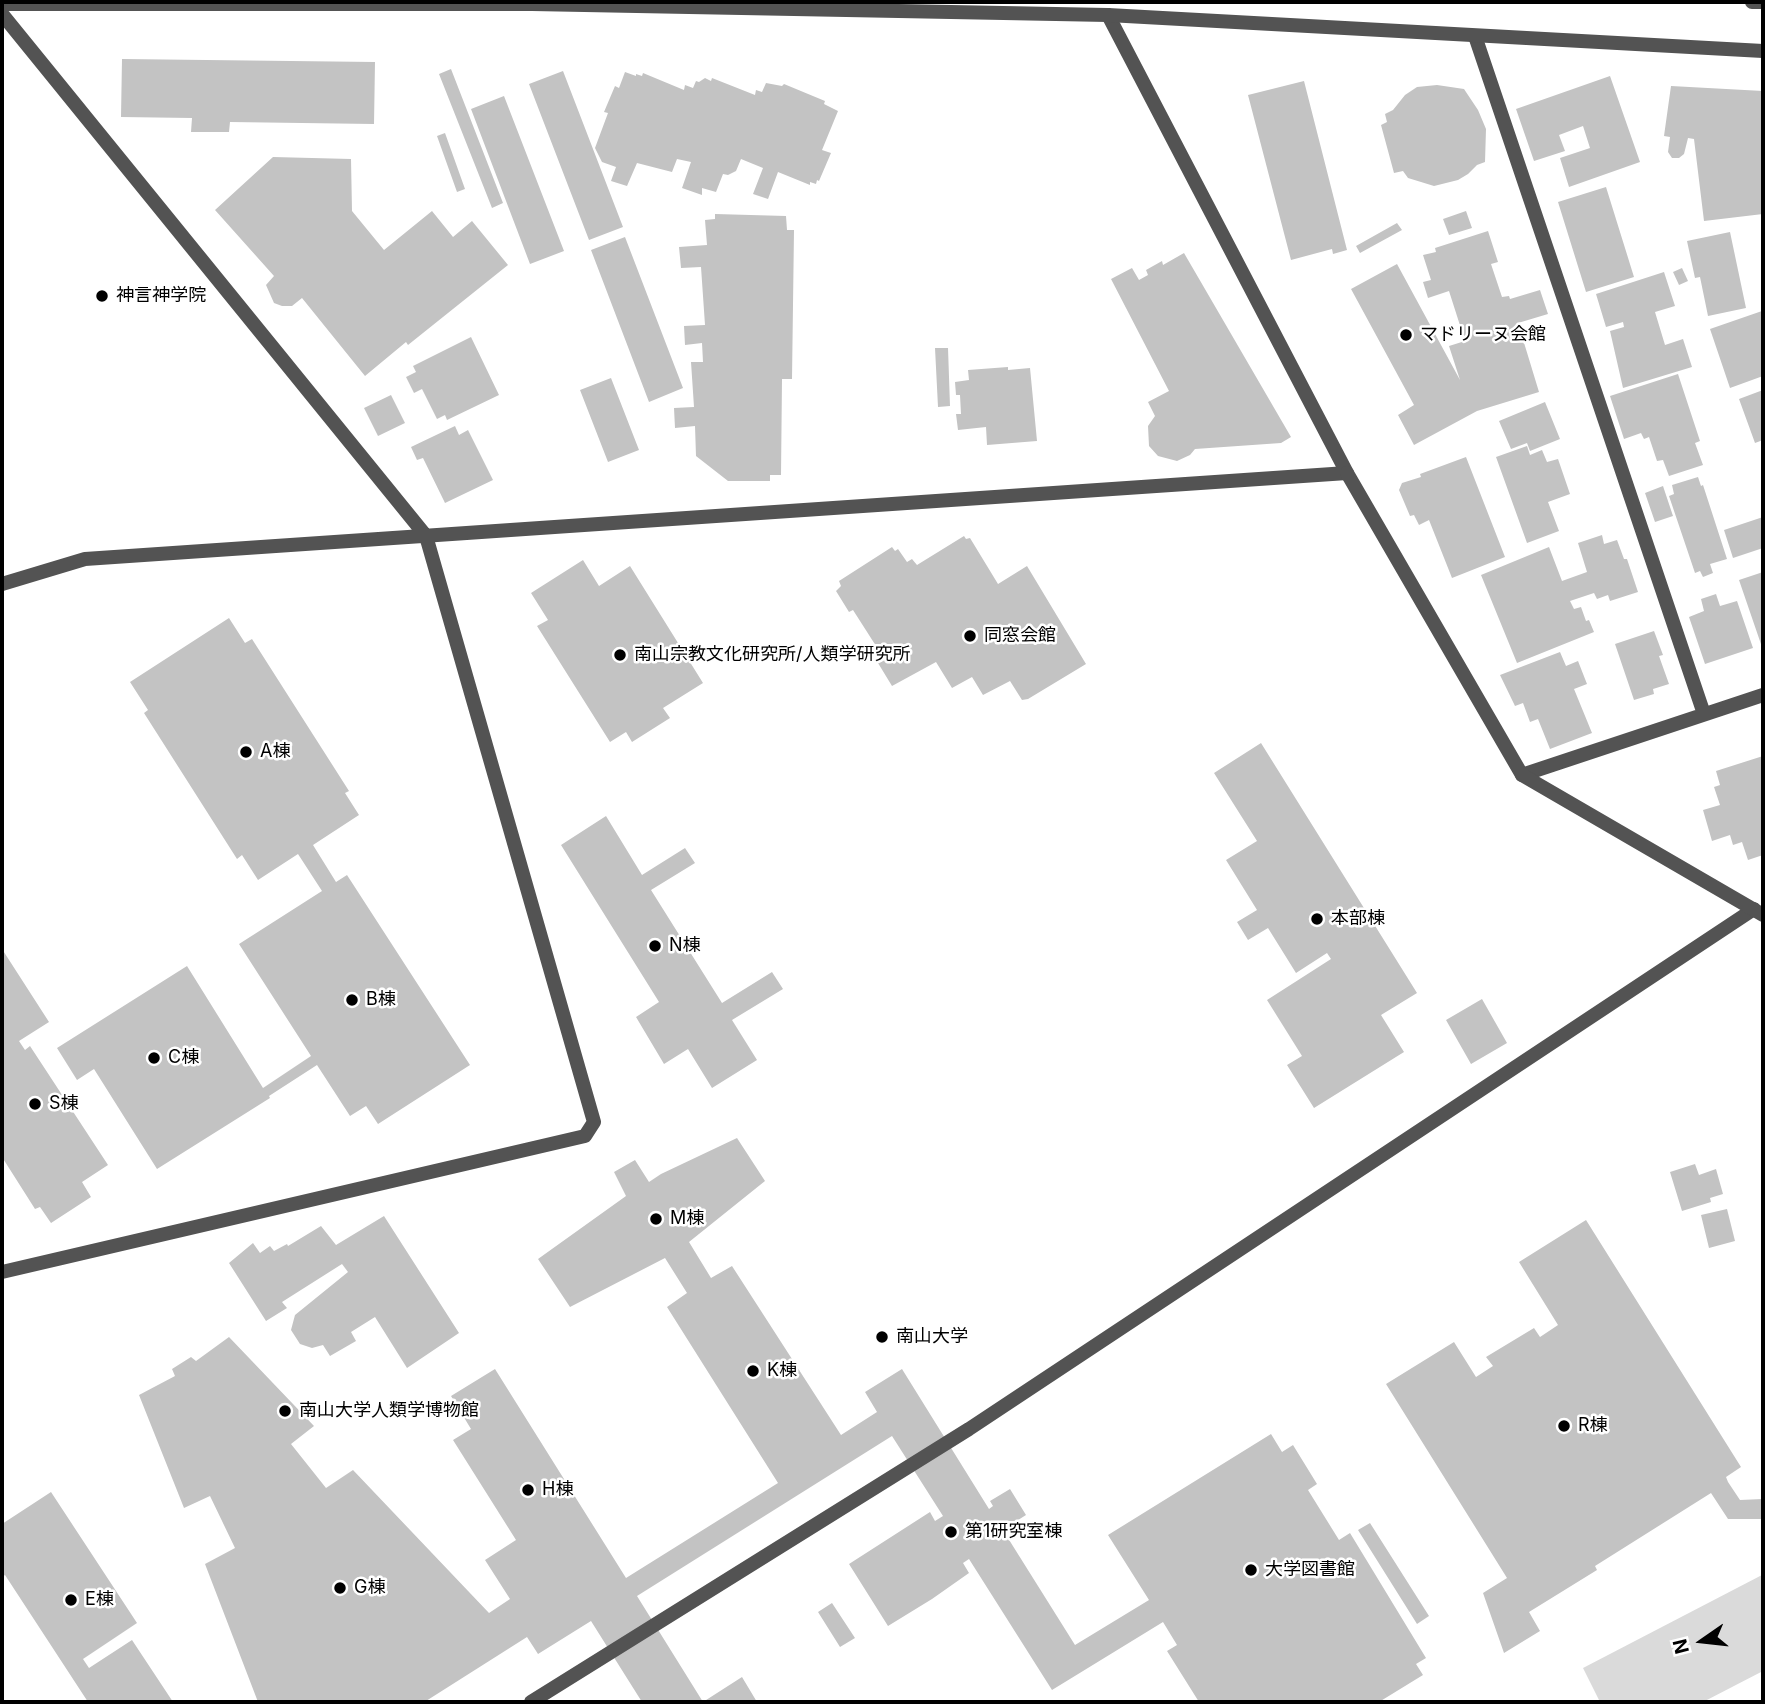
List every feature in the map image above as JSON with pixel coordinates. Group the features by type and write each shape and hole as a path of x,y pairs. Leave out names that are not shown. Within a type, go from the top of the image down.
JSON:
{"street":[{"path":"1752,2 1763,2"},
{"path":"2,4 532,4 1108,15 1763,51"},
{"path":"2,14 426,536 594,1122 585,1136 2,1272"},
{"path":"531,1702 969,1429 1758,912 1522,775 1347,472 1108,15"},
{"path":"1475,36 1704,714"},
{"path":"2,584 85,559 1347,472"},
{"path":"1522,775 1763,695"}],"shaded area":[{"path":"1762,1575 1763,1671 1703,1702 1600,1702 1583,1668"}],"building":[{"path":"122,59 375,62 374,124 230,122 229,132 191,132 192,118 121,117"},
{"path":"451,69 503,203 492,208 439,74"},
{"path":"563,71 623,227 589,240 529,84"},
{"path":"625,72 636,76 642,76 643,73 684,90 685,85 693,88 696,81 705,78 711,81 712,78 755,95 756,90 762,92 766,83 782,86 784,84 825,101 824,104 838,111 822,150 831,153 819,181 817,180 816,184 810,182 810,185 778,172 768,199 753,194 763,168 741,159 736,171 723,174 716,192 702,188 702,195 682,188 691,162 677,159 672,172 637,163 627,186 611,181 616,167 602,162 595,148 608,113 604,112 615,86 619,88"},
{"path":"1610,76 1640,162 1569,187 1560,158 1590,148 1583,126 1559,135 1565,151 1534,161 1516,109"},
{"path":"1304,81 1347,250 1333,254 1332,249 1291,260 1248,95"},
{"path":"1437,85 1464,89 1478,110 1486,129 1485,162 1458,180 1434,186 1408,178 1403,171 1394,173 1381,125 1387,122 1385,114 1393,110 1405,95 1417,87"},
{"path":"1671,86 1763,91 1763,214 1704,221 1694,139 1688,138 1684,154 1679,158 1672,158 1668,152 1670,137 1664,136"},
{"path":"504,96 564,251 530,264 471,109"},
{"path":"445,133 465,189 457,192 437,136"},
{"path":"273,157 351,159 352,211 384,250 432,211 453,237 472,221 508,265 365,376 302,298 292,306 274,303 266,285 274,276 215,210"},
{"path":"1606,187 1634,277 1586,292 1558,202"},
{"path":"1466,211 1472,228 1449,235 1443,219"},
{"path":"715,214 786,216 787,230 794,230 792,379 782,379 781,475 770,475 770,481 728,481 696,456 695,426 675,428 674,408 694,407 691,362 703,362 702,343 685,345 684,326 705,325 701,267 681,268 679,247 707,245 705,220 715,219"},
{"path":"1397,223 1402,230 1360,253 1356,246"},
{"path":"1488,231 1498,262 1491,264 1502,297 1509,296 1510,299 1540,290 1548,314 1518,323 1539,392 1477,411 1414,445 1398,415 1414,405 1351,289 1397,264 1460,380 1449,346 1465,341 1449,291 1428,298 1423,282 1431,280 1423,255 1436,252 1435,248"},
{"path":"1730,232 1746,308 1708,316 1700,277 1695,278 1687,241"},
{"path":"625,237 683,388 649,402 591,250"},
{"path":"1184,253 1291,437 1281,443 1195,449 1190,455 1177,461 1158,456 1149,446 1148,426 1155,416 1148,402 1169,391 1111,279 1132,268 1139,280 1148,275 1146,270 1162,261 1163,265"},
{"path":"1682,268 1688,281 1679,285 1673,272"},
{"path":"1664,272 1675,306 1655,312 1665,345 1683,339 1692,367 1623,388 1610,331 1624,327 1623,322 1606,327 1596,294"},
{"path":"1762,311 1763,376 1730,388 1710,329"},
{"path":"471,337 499,395 447,420 445,415 437,419 422,389 414,393 406,377 416,372 413,366"},
{"path":"935,348 948,348 950,406 938,407"},
{"path":"1008,367 1008,370 1030,368 1037,441 987,445 986,427 958,430 956,414 961,414 960,395 956,395 955,382 969,380 968,370"},
{"path":"1678,374 1700,441 1695,443 1703,465 1669,476 1663,460 1657,461 1649,437 1644,439 1641,433 1624,439 1610,396"},
{"path":"611,378 639,450 608,462 580,390"},
{"path":"1763,390 1763,440 1755,443 1739,399"},
{"path":"391,395 405,423 378,436 364,408"},
{"path":"1545,402 1560,439 1530,451 1527,443 1511,449 1499,421"},
{"path":"455,426 459,435 468,430 493,480 445,503 423,458 417,460 411,447"},
{"path":"1527,446 1530,455 1542,450 1547,462 1558,459 1570,494 1548,502 1559,531 1527,543 1496,457"},
{"path":"1466,457 1505,557 1452,578 1429,520 1419,525 1414,515 1410,516 1399,490 1402,483 1421,477 1420,474"},
{"path":"1698,477 1727,559 1710,564 1713,573 1703,577 1700,571 1695,573 1669,496 1674,494 1672,485"},
{"path":"1663,486 1673,516 1655,522 1645,493"},
{"path":"1763,517 1763,548 1733,558 1724,530"},
{"path":"1602,535 1604,544 1617,540 1624,559 1627,559 1638,592 1610,601 1608,595 1597,599 1594,593 1570,601 1574,609 1581,607 1594,632 1517,663 1481,575 1549,547 1562,581 1587,572 1578,543"},
{"name":"同窓会館","path":"964,536 966,539 970,538 998,584 1027,566 1086,664 1022,700 1010,681 983,695 972,677 952,688 936,662 892,686 878,663 885,660 853,610 849,612 836,591 841,586 839,581 892,547 895,551 898,549 907,562 912,559 917,565"},
{"name":"南山宗教文化研究所/人類学研究所","path":"583,560 599,586 630,566 703,683 663,708 670,718 632,742 626,732 610,742 537,626 548,620 531,593"},
{"path":"1763,572 1763,650 1739,580"},
{"path":"1716,594 1720,606 1737,601 1753,648 1705,664 1689,617 1704,611 1701,599"},
{"path":"229,618 245,643 252,639 349,791 345,793 359,815 313,845 336,882 347,875 470,1065 378,1124 366,1106 350,1116 317,1065 157,1169 94,1069 77,1080 57,1048 187,966 263,1088 311,1056 239,944 322,891 298,854 258,880 242,855 237,859 144,713 148,710 130,682"},
{"path":"1654,631 1663,655 1659,656 1669,684 1653,689 1654,694 1634,700 1615,644"},
{"path":"1560,652 1566,666 1578,661 1587,684 1574,689 1592,733 1550,749 1538,719 1530,722 1523,703 1515,706 1500,675"},
{"name":"本部棟","path":"1261,743 1417,993 1381,1015 1404,1052 1314,1108 1287,1065 1302,1056 1267,1000 1331,959 1327,953 1296,973 1268,928 1248,940 1237,922 1257,910 1226,860 1257,841 1214,773"},
{"path":"1763,756 1763,855 1748,860 1742,842 1733,845 1730,835 1712,841 1703,810 1720,805 1714,787 1720,785 1716,771"},
{"name":"N棟","path":"606,816 642,875 685,848 695,863 651,890 722,1003 772,972 783,989 732,1020 757,1060 712,1088 688,1049 664,1064 636,1017 659,1002 561,845"},
{"name":"S棟","path":"2,949 49,1022 19,1041 25,1050 30,1046 108,1165 82,1182 91,1197 51,1223 40,1207 35,1209 2,1157"},
{"path":"1482,999 1507,1043 1471,1064 1446,1020"},
{"path":"737,1138 765,1181 689,1242 711,1278 732,1266 841,1435 877,1412 865,1392 902,1369 989,1509 993,1506 990,1501 1010,1489 1026,1515 1007,1527 1005,1523 1001,1527 1075,1645 1149,1600 1108,1535 1271,1434 1282,1452 1293,1445 1317,1484 1308,1490 1339,1540 1350,1533 1426,1658 1416,1664 1423,1675 1379,1702 1199,1702 1167,1651 1177,1645 1163,1622 1052,1690 969,1559 963,1563 969,1573 888,1626 849,1564 930,1512 935,1521 943,1516 892,1436 637,1596 703,1702 642,1702 591,1621 538,1654 527,1637 427,1702 258,1702 205,1564 235,1548 210,1496 184,1508 139,1395 175,1376 172,1369 191,1357 196,1361 229,1337 314,1426 291,1444 326,1488 353,1470 489,1613 510,1599 485,1560 516,1540 453,1440 471,1429 451,1396 495,1369 626,1578 778,1483 667,1307 687,1293 665,1258 570,1307 538,1259 626,1196 614,1172 635,1160 649,1182"},
{"path":"1695,1164 1699,1175 1716,1169 1723,1194 1710,1198 1711,1202 1682,1211 1670,1172"},
{"path":"1727,1209 1735,1241 1709,1248 1701,1215"},
{"path":"384,1216 459,1333 407,1368 375,1317 351,1332 356,1341 330,1356 323,1345 312,1348 300,1344 291,1330 295,1315 348,1272 342,1264 282,1302 287,1308 266,1321 229,1263 253,1243 260,1253 270,1246 274,1251 287,1244 288,1246 321,1226 336,1245"},
{"name":"R棟","path":"1586,1220 1741,1467 1726,1477 1728,1482 1740,1500 1763,1499 1763,1519 1728,1519 1711,1493 1595,1566 1597,1570 1529,1612 1540,1631 1504,1653 1483,1593 1507,1578 1386,1384 1454,1342 1476,1377 1493,1366 1486,1357 1534,1328 1540,1337 1558,1325 1519,1262"},
{"name":"E棟","path":"51,1492 137,1623 83,1659 89,1668 132,1640 173,1702 88,1702 5,1575 2,1577 2,1524"},
{"path":"1370,1523 1429,1616 1417,1624 1358,1530"},
{"path":"832,1603 855,1638 840,1647 818,1612"},
{"path":"742,1677 757,1702 703,1702"}],"place":[{"name":"神言神学院","path":"102,296"},
{"name":"マドリーヌ会館","path":"1406,335"},
{"name":"同窓会館","path":"970,636"},
{"name":"南山宗教文化研究所/人類学研究所","path":"620,655"},
{"name":"A棟","path":"246,752"},
{"name":"本部棟","path":"1317,919"},
{"name":"N棟","path":"655,946"},
{"name":"B棟","path":"352,1000"},
{"name":"C棟","path":"154,1058"},
{"name":"S棟","path":"35,1104"},
{"name":"M棟","path":"656,1219"},
{"name":"南山大学","path":"882,1337"},
{"name":"K棟","path":"753,1371"},
{"name":"南山大学人類学博物館","path":"285,1411"},
{"name":"R棟","path":"1564,1426"},
{"name":"H棟","path":"528,1490"},
{"name":"第1研究室棟","path":"951,1532"},
{"name":"大学図書館","path":"1251,1570"},
{"name":"G棟","path":"340,1588"},
{"name":"E棟","path":"71,1600"}]}
